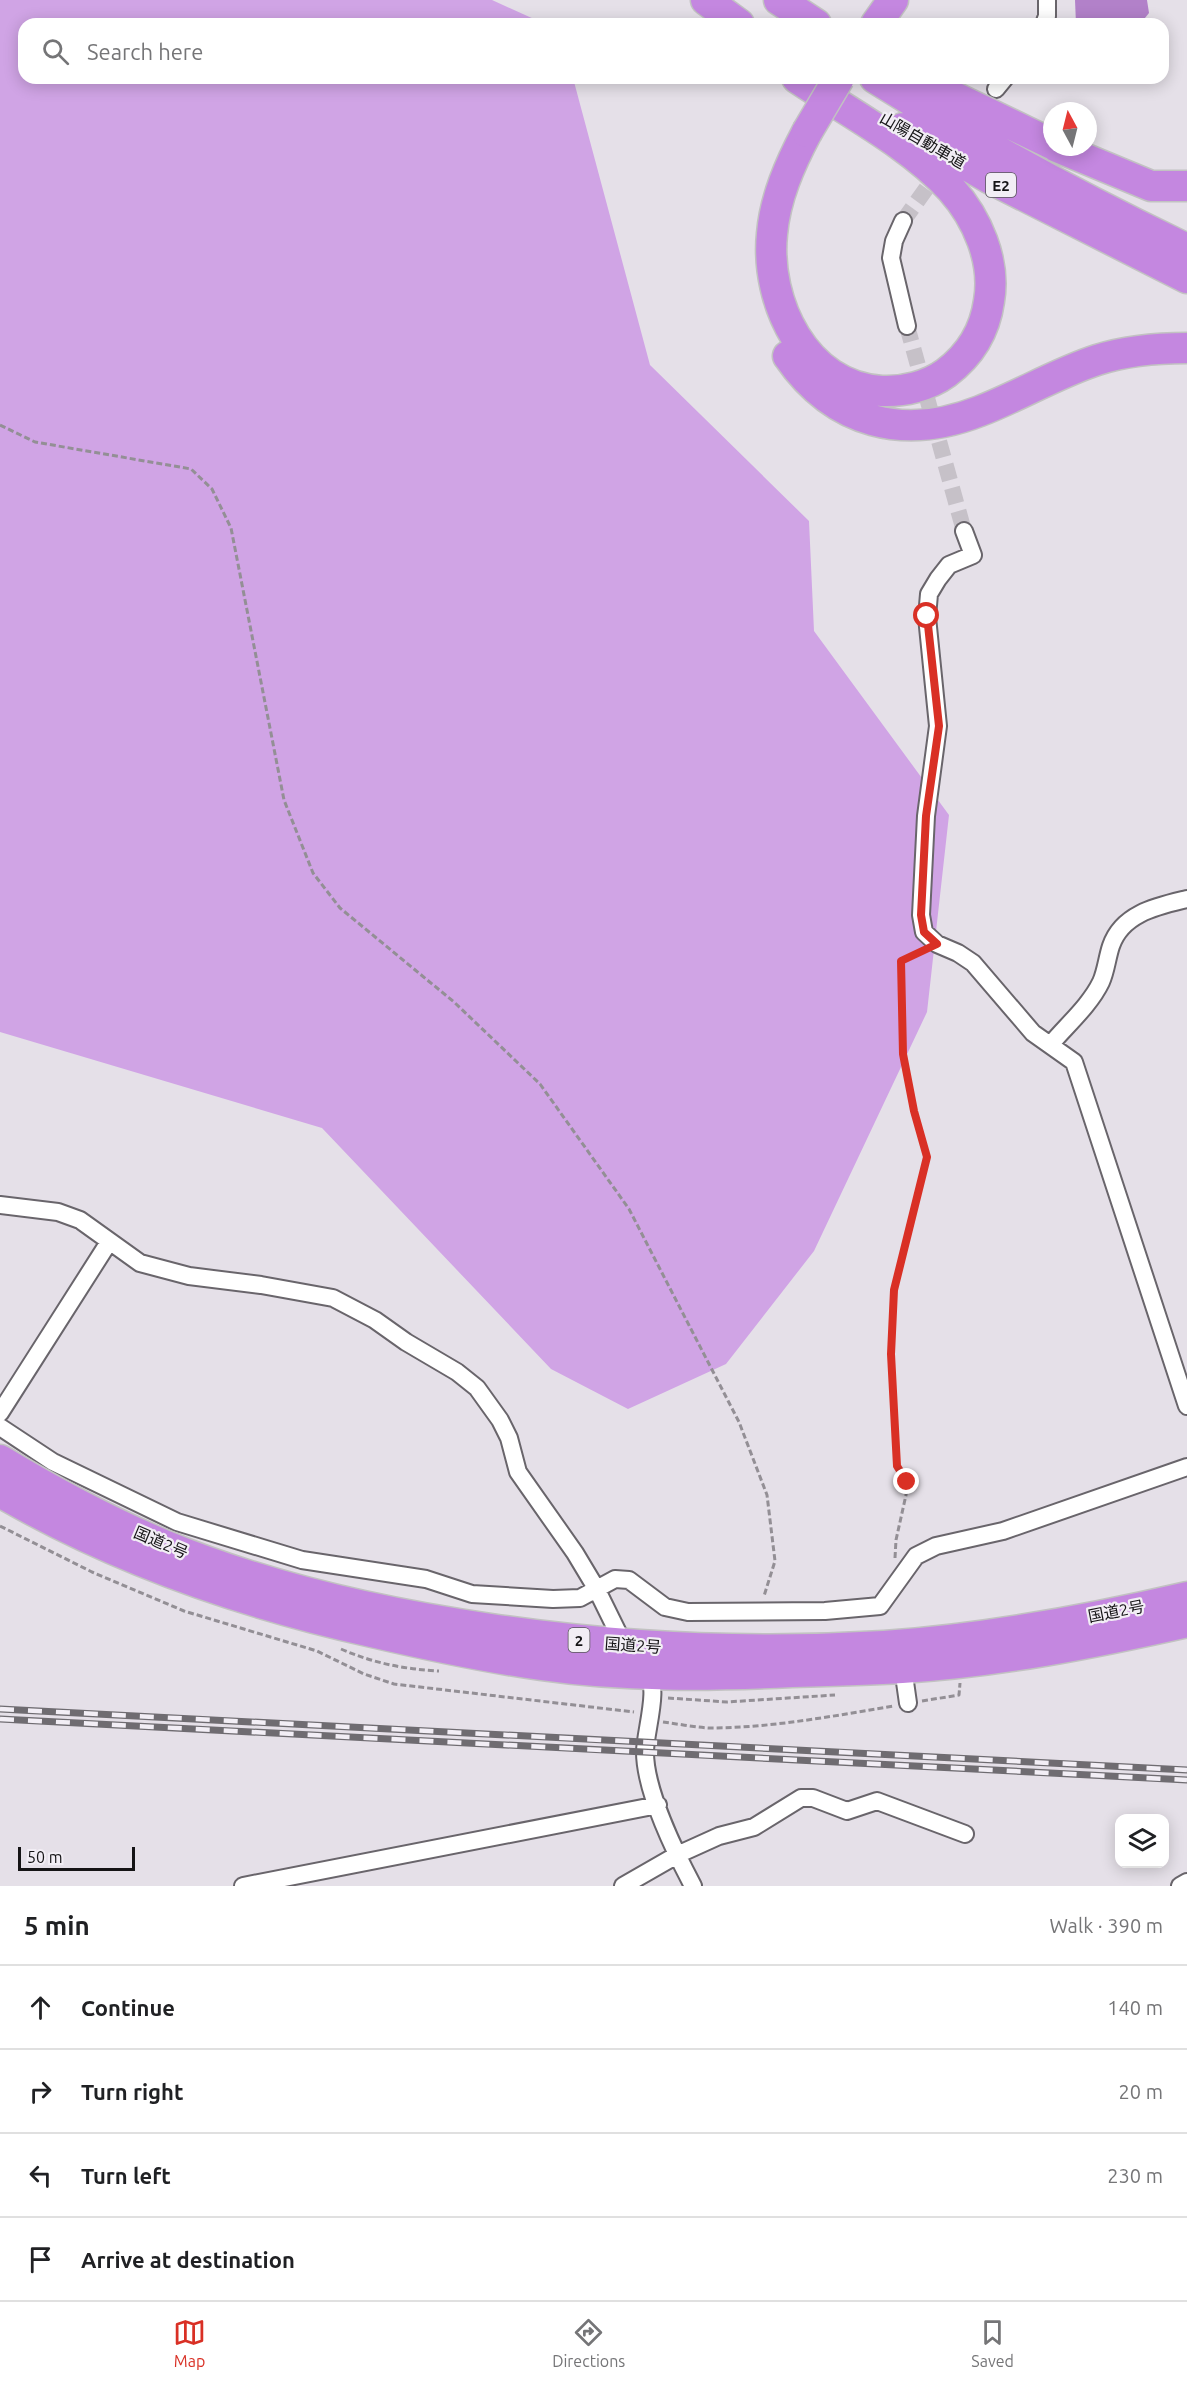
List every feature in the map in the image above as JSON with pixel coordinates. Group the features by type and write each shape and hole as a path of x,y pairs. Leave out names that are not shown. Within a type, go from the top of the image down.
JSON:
{"highway":[{"path":"706,0 731,18"},
{"path":"754,0 781,18"},
{"path":"779,0 807,18"},
{"path":"806,84 914,155 950,188 966,208 976,226 988,259 991,293 987,313 975,342 965,356 940,377 908,389 875,390 848,384 824,369 788,324 775,286 771,236 782,188 801,127 819,84"},
{"name":"山陽自動車道","path":"831,84 989,178 1187,278"},
{"path":"834,84 801,127 781,145 766,183 757,218 755,248 760,292 769,320 784,352 807,381 824,397 862,417 892,424 917,426 949,422 1096,361 1128,353 1187,348"},
{"name":"山陽自動車道","path":"885,84 1006,156 1126,220 1187,249"},
{"path":"927,84 1043,140"},
{"path":"1078,156 1150,186 1187,186"},
{"name":"国道2号","path":"0,1460 84,1508 163,1544 270,1582 402,1615 545,1637 623,1645 721,1650 884,1646 999,1633 1187,1597"},
{"name":"国道2号","path":"0,1492 30,1510 115,1551 206,1586 318,1619 455,1651 543,1666 649,1674 717,1676 903,1668 958,1672 1030,1653 1187,1622"}],"street":[{"path":"1046,18 1047,0"},
{"path":"903,221 894,241 891,258 906,326"},
{"path":"964,531 973,555 949,566 938,579 930,594 927,616 939,726 926,816 921,915 924,932 937,944 958,953 973,963 1033,1034 1052,1044 1074,1062 1187,1406"},
{"path":"1052,1044 1100,983 1112,944 1125,925 1134,916 1158,906 1187,899"},
{"path":"0,1205 58,1212 80,1220 140,1263 189,1276 261,1285 333,1298 375,1320 406,1342 457,1372 477,1388 500,1420 509,1438 518,1472 597,1588 623,1645 649,1674 652,1696 645,1742 645,1765 677,1856 692,1886"},
{"path":"0,1413 109,1242"},
{"path":"0,1428 53,1462 177,1522 302,1560 426,1579 472,1594 553,1599 580,1598 615,1580 629,1580 665,1607 688,1612 825,1611 880,1606 916,1556 936,1546 1003,1531 1187,1467"},
{"path":"903,1668 908,1703"},
{"path":"623,1886 719,1836 754,1827 801,1798 813,1798 847,1811 877,1801 965,1834"},
{"path":"243,1886 658,1805"},
{"path":"1180,1886 1187,1882"}],"path":[{"path":"0,425 35,442 191,469 212,489 231,528 284,800 313,873 340,908 454,1002 540,1084 629,1209 739,1422 766,1495 775,1561 759,1612"},
{"path":"902,1573 895,1561 894,1551 907,1482 897,1466 891,1354 894,1290 927,1157 914,1111 903,1054 901,961 937,944"}],"shaded area":[{"path":"0,0 492,0 532,18 18,18 18,84 575,84 650,365 809,521 814,631 949,815 927,1012 814,1251 726,1364 628,1409 551,1369 322,1128 0,1032"},
{"path":"1075,0 1147,0 1149,13 1145,18 1076,18"}],"tunnel":[{"path":"903,221 941,168"},
{"path":"907,326 964,531"}],"railway":[{"path":"0,1709 1187,1770"},
{"path":"0,1719 1187,1780"}],"route":[{"path":"907,1482 897,1466 891,1354 894,1290 927,1157 914,1111 903,1054 901,961 937,944 924,932 921,915 926,816 939,726 927,616"}]}
